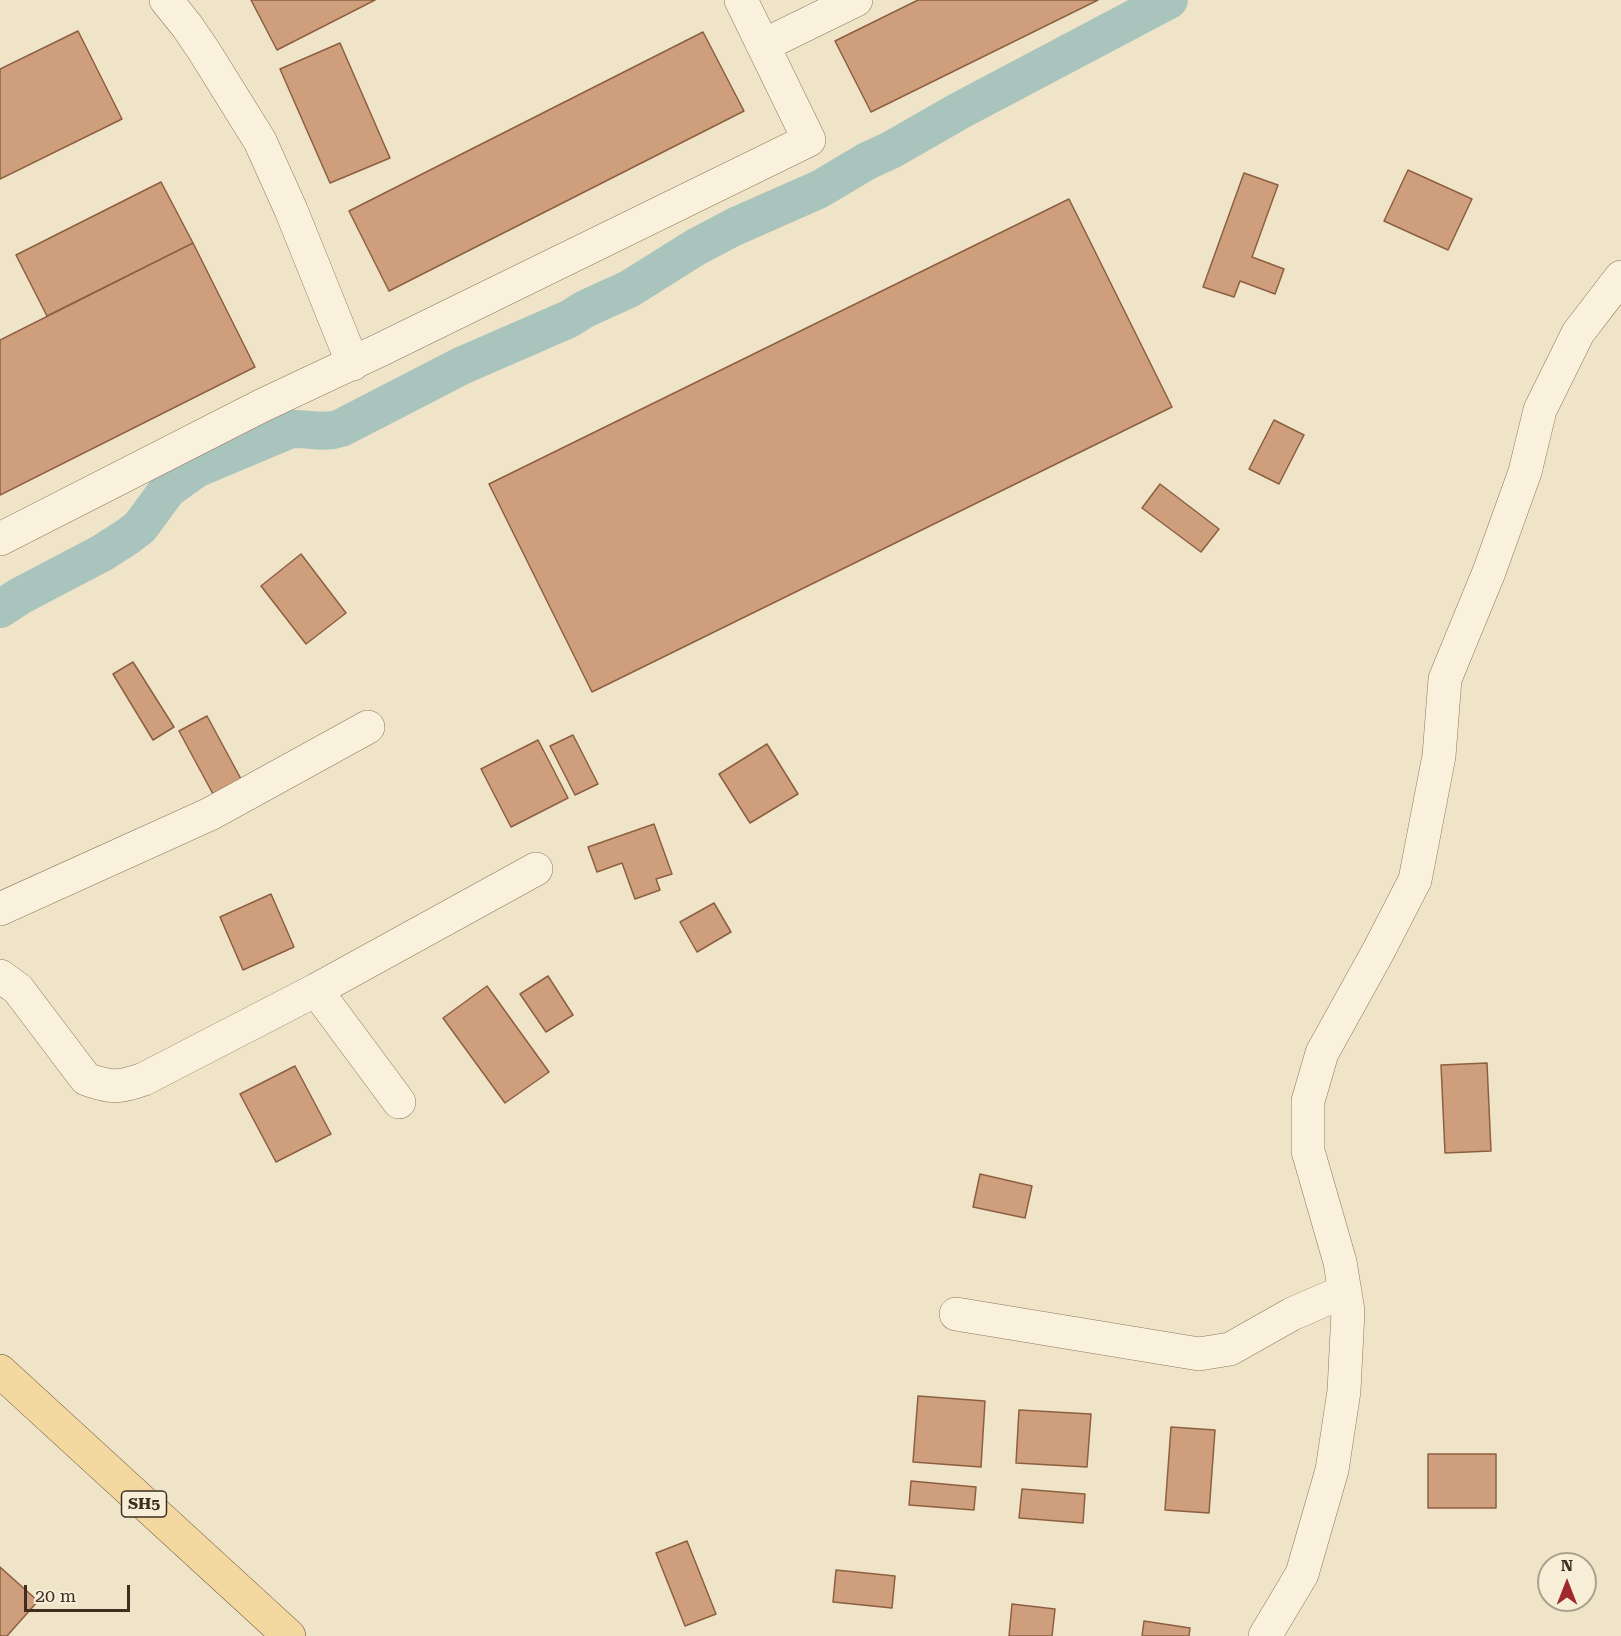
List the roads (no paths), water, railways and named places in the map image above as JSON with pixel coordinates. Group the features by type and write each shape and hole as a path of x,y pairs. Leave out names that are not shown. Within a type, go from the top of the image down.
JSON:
{"main road":[{"name":"SH5","path":"0,1371 289,1636"}],"street":[{"path":"166,0 204,51 260,141 291,210 353,364"},
{"path":"0,539 261,406 353,364 809,140 741,0"},
{"path":"764,45 856,0"},
{"path":"1265,1636 1302,1574 1332,1470 1344,1391 1348,1311 1336,1250 1308,1151 1308,1101 1322,1053 1379,950 1414,880 1439,756 1445,679 1489,572 1525,472 1540,410 1578,333 1621,277"},
{"path":"0,909 210,814 368,727"},
{"path":"0,976 18,988 86,1079 103,1085 124,1086 144,1079 316,990 536,870"},
{"path":"316,990 399,1102"},
{"path":"956,1314 1199,1354 1230,1349 1292,1314 1345,1291"}],"waterway":[{"path":"0,609 127,537 140,527 168,489 196,469 291,429 322,431 341,428 461,366 569,319 629,289 696,247 734,227 820,189 959,111 1169,0"}]}
